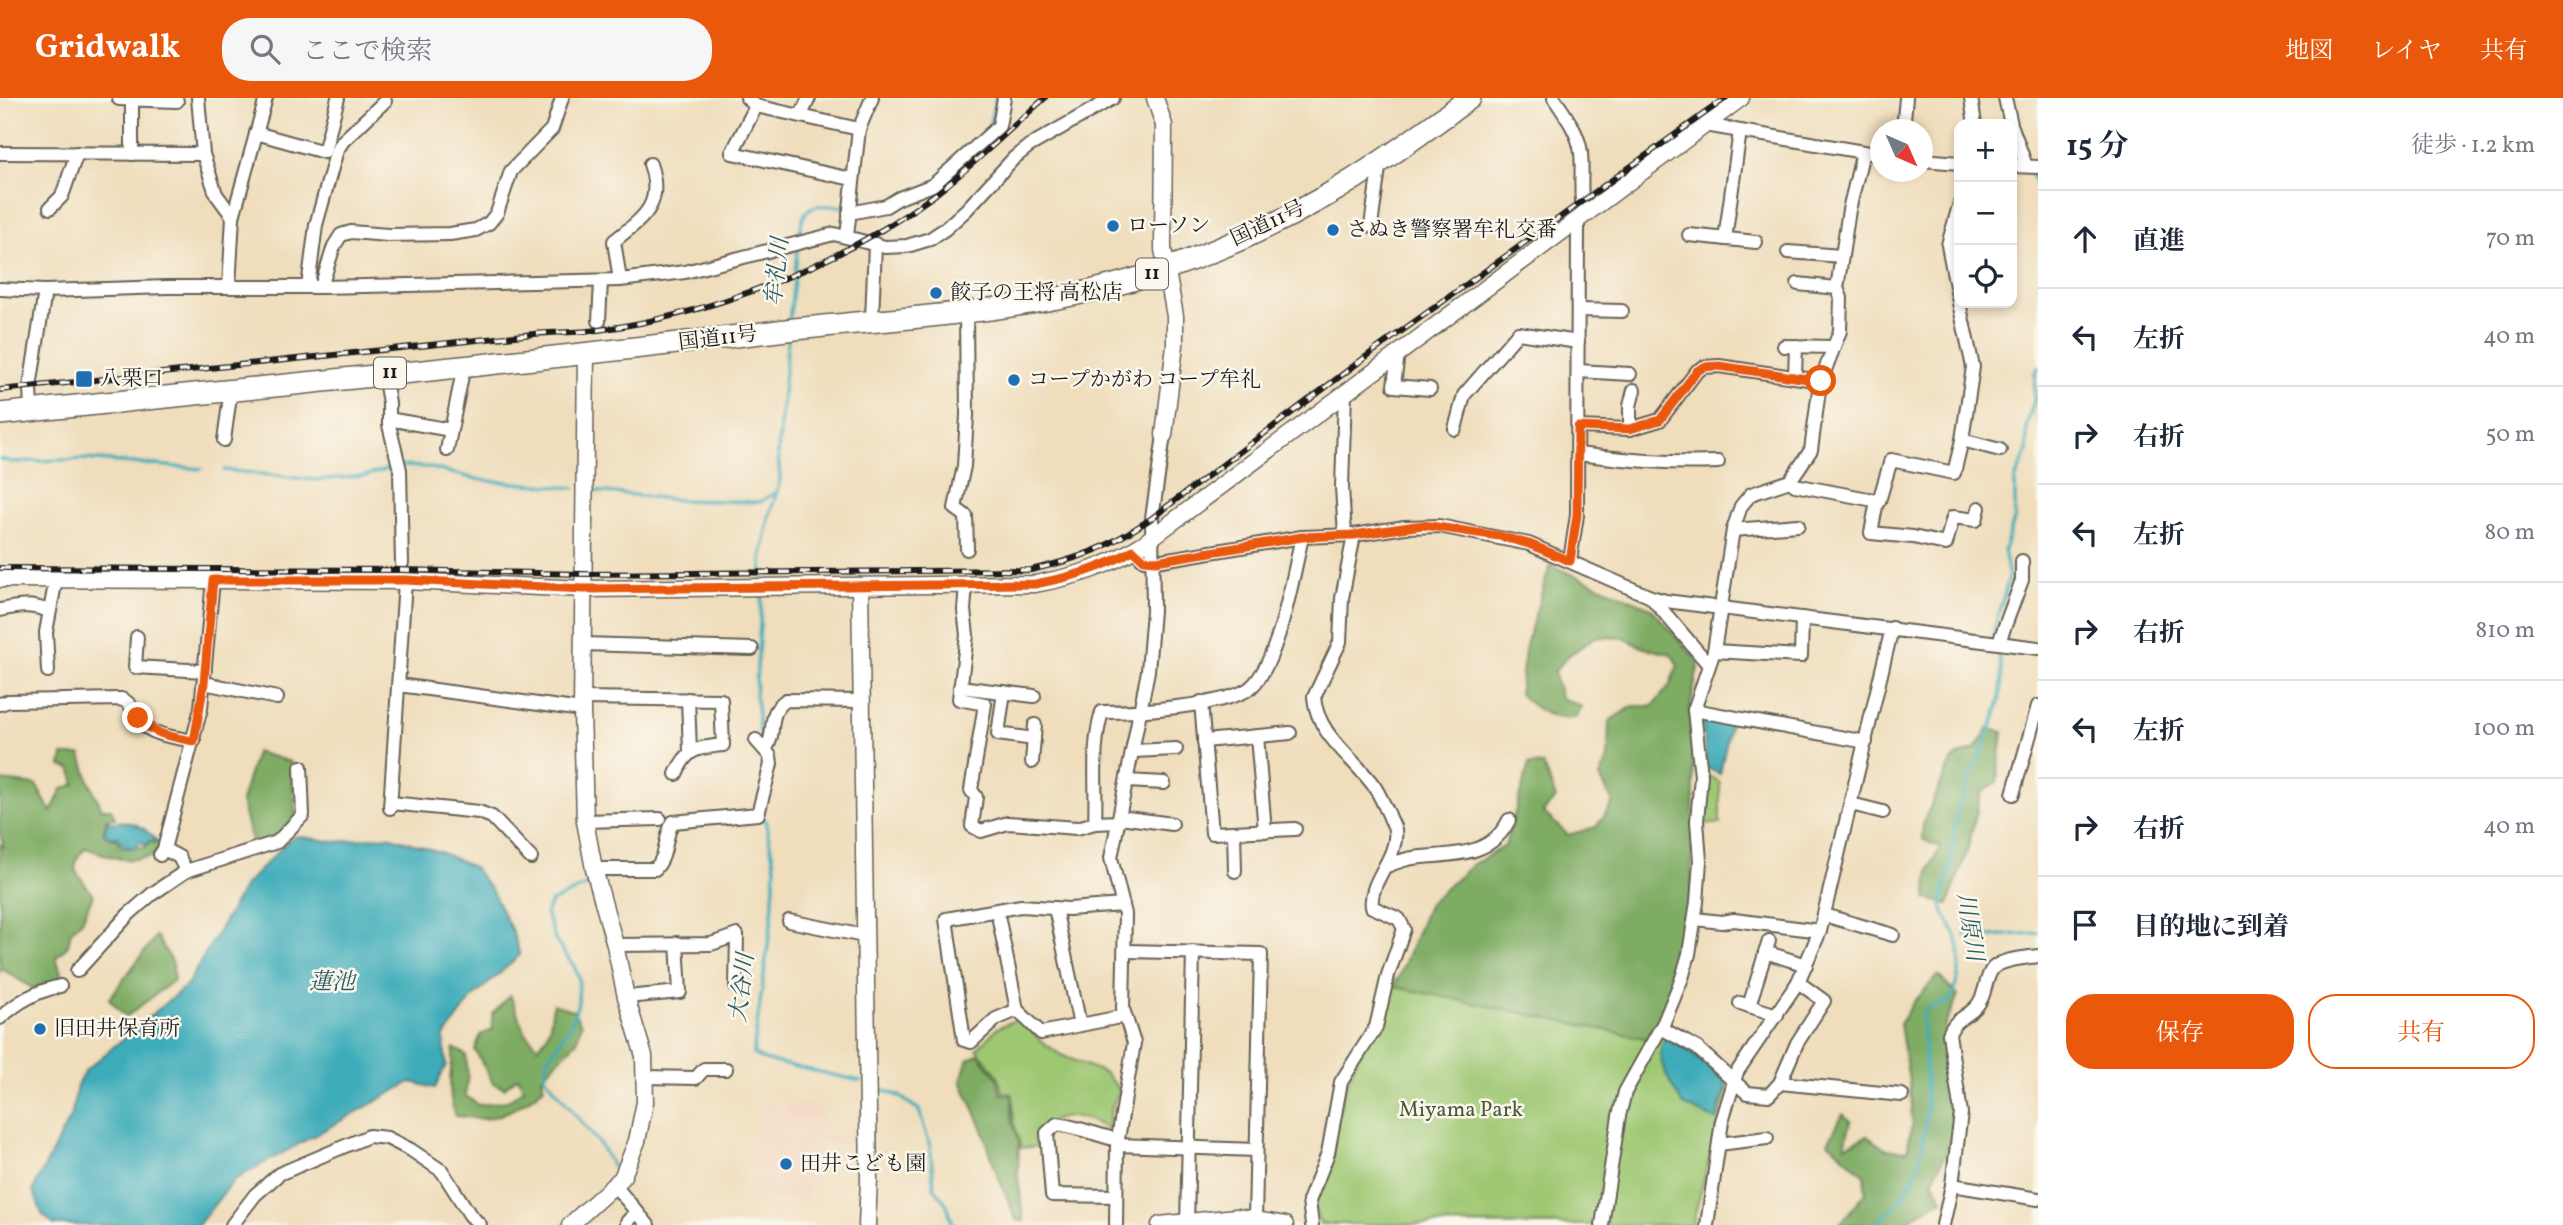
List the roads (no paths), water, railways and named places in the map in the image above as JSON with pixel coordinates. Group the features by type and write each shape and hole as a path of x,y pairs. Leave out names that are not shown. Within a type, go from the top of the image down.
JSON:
{"highway":[{"name":"国道11号","path":"0,414 586,354 872,320 966,313 1026,306 1080,295 1166,269 1282,220 1325,197 1470,98"}],"street":[{"path":"198,98 202,154 216,194 233,217"},
{"path":"229,287 233,217 266,98"},
{"path":"256,133 324,152 338,98"},
{"path":"801,116 809,98"},
{"path":"847,236 859,129 872,98"},
{"path":"849,209 886,206 933,185 999,126 1003,98"},
{"path":"0,289 45,291 601,281 685,272 834,234 885,247 907,246 930,239 966,210 1029,146 1113,98"},
{"path":"1116,1225 1117,1142 1134,1042 1125,1016 1125,914 1111,859 1148,671 1153,611 1152,518 1170,390 1175,317 1163,249 1164,125 1156,98"},
{"path":"1553,98 1580,146 1577,515 1570,561"},
{"path":"0,579 405,580 584,589 1035,584 1073,577 1098,569 1133,550 1741,98"},
{"path":"1904,119 1906,98"},
{"path":"1971,98 1974,119"},
{"path":"2005,98 2010,119"},
{"path":"132,154 125,99 177,101"},
{"path":"315,287 341,235 351,232 388,235 450,233 476,230 489,223 497,213 511,171 552,129 558,99"},
{"path":"315,287 316,225 337,150 342,141 384,101"},
{"path":"852,179 733,153 752,102 859,129"},
{"path":"1705,125 1870,153"},
{"path":"1725,239 1740,131"},
{"path":"2017,137 2032,166"},
{"path":"1602,1225 1625,1092 1661,1028 1682,978 1695,919 1700,861 1697,821 1701,776 1694,710 1714,651 1733,530 1741,506 1751,494 1790,481 1811,450 1821,381 1840,331 1841,298 1837,288 1849,210 1863,152"},
{"path":"0,153 202,154"},
{"path":"50,208 62,196 77,153"},
{"path":"1371,226 1380,161"},
{"path":"1933,161 1954,163"},
{"path":"620,280 614,241 640,220 650,207 656,181 650,164"},
{"path":"1954,224 1948,245 1954,277"},
{"path":"1689,235 1756,242"},
{"path":"872,320 875,244"},
{"path":"1788,252 1842,256"},
{"path":"599,320 601,281"},
{"path":"1798,284 1837,288"},
{"path":"32,410 30,387 45,291"},
{"path":"1960,308 1973,367 1954,473 1891,460 1880,501 1877,501 1871,533 1913,537 1946,544 1953,517 1976,520 1979,508"},
{"path":"1578,310 1622,311"},
{"path":"966,313 967,415 964,466 956,508 966,516 967,549"},
{"path":"1455,429 1464,395 1518,333 1578,342"},
{"path":"1796,377 1790,346 1834,347"},
{"path":"1398,353 1394,386 1430,389"},
{"path":"570,1225 615,1186 628,1166 637,1142 645,1102 644,1056 626,997 615,944 594,869 585,821 582,704 586,354"},
{"path":"447,450 464,366"},
{"path":"1578,427 1630,429 1660,420 1697,371 1704,367 1719,366 1821,381"},
{"path":"1578,371 1630,374"},
{"path":"384,374 390,425 400,465 402,563"},
{"path":"224,440 231,390"},
{"path":"1630,429 1630,406 1634,390"},
{"path":"1312,1225 1309,1201 1328,1153 1341,1082 1376,1027 1388,975 1404,929 1399,919 1373,907 1371,898 1387,866 1395,830 1373,784 1330,736 1317,714 1314,697 1340,642 1342,598 1350,535 1342,486 1345,392"},
{"path":"394,420 451,430"},
{"path":"1962,440 2000,450"},
{"path":"1578,454 1640,462 1695,465 1718,462"},
{"path":"1790,481 1795,485 1877,501"},
{"path":"1733,530 1798,525"},
{"path":"1133,550 1144,560 1153,561 1302,537 1439,526 1529,544 1651,597 2038,648"},
{"path":"1095,823 1094,769 1097,730 1102,712 1141,711 1201,702 1250,688 1269,664 1302,537"},
{"path":"1999,642 2022,580 2022,561"},
{"path":"48,671 46,632 56,579"},
{"path":"186,871 179,857 162,852 194,741 205,677 213,580"},
{"path":"405,580 391,805 480,812 492,817 531,858"},
{"path":"966,584 964,610 967,635 959,699 985,704 971,790 976,797 972,826 981,831 1007,823 1077,828 1120,820 1172,824"},
{"path":"860,586 869,1179 867,1225"},
{"path":"1651,597 1709,665"},
{"path":"0,610 35,606 48,611"},
{"path":"1714,651 1801,656 1802,618"},
{"path":"1707,1225 1722,1121 1737,1072 1798,982 1820,931 1892,628"},
{"path":"137,637 135,667 205,677 277,698"},
{"path":"583,644 752,649"},
{"path":"399,685 582,704 721,700 723,745 690,751 676,774"},
{"path":"960,687 1034,696"},
{"path":"1004,692 998,734 1034,740"},
{"path":"0,704 9,701 121,699 130,702 146,727 161,734 194,741"},
{"path":"688,699 690,751"},
{"path":"594,869 655,869 661,863 673,822 758,814 771,764 770,756 760,745 770,743 773,714 777,706 786,700 861,701"},
{"path":"1201,702 1212,833 1295,829"},
{"path":"2013,794 2038,706"},
{"path":"1694,710 1866,742"},
{"path":"1032,762 1035,725"},
{"path":"1204,741 1290,733"},
{"path":"1257,736 1265,831"},
{"path":"1133,751 1176,750"},
{"path":"77,971 129,914 152,894 186,871 277,842 303,815 301,767"},
{"path":"1127,781 1164,783"},
{"path":"1851,803 1883,813"},
{"path":"585,821 660,819"},
{"path":"1387,866 1412,858 1475,852 1503,832 1509,820"},
{"path":"1234,832 1236,871"},
{"path":"1017,1010 996,1019 971,1042 964,1040 946,919 1021,906 1055,908 1123,905"},
{"path":"1055,908 1080,1025"},
{"path":"997,910 1017,1010 1041,1033 1125,1016"},
{"path":"1824,915 1893,935"},
{"path":"1695,919 1722,922 1734,920 1820,931"},
{"path":"789,920 864,936"},
{"path":"615,944 710,944 737,935 736,987"},
{"path":"626,997 680,992 677,943"},
{"path":"1777,1015 1744,1004 1767,946 1806,965"},
{"path":"1126,951 1261,954 1255,1219"},
{"path":"1187,1223 1193,953"},
{"path":"1943,1225 1952,1185 1961,1113 1949,1034 1953,1025 1974,1009 1982,999 1991,970 2000,963 2038,956"},
{"path":"1661,1028 1697,1048 1746,1093 1769,1095 1780,1083 1797,1043 1824,1001 1798,982"},
{"path":"0,1018 19,1000 38,991 60,986"},
{"path":"645,1077 696,1078 704,1069 726,1069"},
{"path":"1780,1083 1902,1095"},
{"path":"1116,1196 1052,1195 1047,1133 1057,1124 1078,1127 1117,1142 1256,1150"},
{"path":"232,1225 255,1195 279,1174 369,1136 387,1138 442,1171 470,1215 480,1225"},
{"path":"1719,1144 1767,1138"},
{"path":"1952,1185 2038,1199"},
{"path":"615,1186 648,1225"},
{"path":"628,1225 627,1222 637,1212"},
{"path":"1160,1225 1213,1218 1255,1219 1285,1225"}],"water":[{"path":"1702,719 1730,724 1720,774 1707,768"},
{"path":"108,820 111,823 136,825 157,841 149,841 146,845 140,842 135,848 125,847 117,837 109,837 105,832"},
{"name":"蓮池","path":"296,836 336,842 388,836 440,852 473,867 492,891 512,931 520,955 473,997 444,1037 446,1065 435,1088 411,1082 234,1180 198,1225 54,1225 42,1214 33,1190 72,1113 77,1085 85,1071 187,985 245,885"},
{"path":"1666,1037 1685,1048 1724,1082 1726,1087 1716,1120 1683,1105 1662,1062 1660,1053"}],"waterway":[{"name":"牟礼川","path":"988,131 996,98"},
{"name":"川原川","path":"2029,171 2038,186"},
{"name":"牟礼川","path":"799,239 803,217 807,211 818,206 848,207"},
{"name":"牟礼川","path":"789,322 798,246"},
{"name":"牟礼川","path":"762,577 769,517 780,481 778,451 788,337"},
{"name":"川原川","path":"1993,634 2009,577 2004,550 2015,517 2015,480 2027,451 2027,424 2034,401 2035,373 2038,368"},
{"path":"0,459 12,462 86,459 201,469"},
{"path":"402,466 427,467 481,480 574,488"},
{"path":"224,470 315,480 365,476 395,467"},
{"path":"596,491 679,500 760,502 776,492"},
{"name":"牟礼川","path":"762,595 755,697 762,738"},
{"name":"川原川","path":"1872,1225 1894,1207 1910,1185 1920,1159 1925,1132 1926,1102 1922,1017 1926,1009 1949,1001 1958,979 1959,947 1945,915 1942,900 1962,800 1996,713 2001,691 2001,670 1996,648"},
{"name":"大谷川","path":"760,817 765,820 775,867 772,916 753,1054 764,1060 861,1081"},
{"name":"牟礼川","path":"601,878 624,875"},
{"path":"594,882 551,902 546,913 556,942 574,966 579,978 578,1003 571,1025 548,1058 545,1077 601,1146 612,1166"},
{"path":"1965,935 1972,937 2038,933"},
{"name":"大谷川","path":"877,1088 899,1096 919,1110 930,1146 934,1187 947,1205 953,1225"}],"railway":[{"path":"0,390 534,334 590,331 641,323 685,312 773,283 858,244 897,221 976,161 1045,98"},
{"path":"0,568 402,570 585,574 1031,570 1049,566 1081,556 1122,537 1152,518 1371,353 1726,98"}],"place":[{"name":"ローソン","path":"1113,226"},
{"name":"さぬき警察署牟礼交番","path":"1333,230"},
{"name":"餃子の王将 高松店","path":"936,293"},
{"name":"八栗口","path":"84,379"},
{"name":"コープかがわ コープ牟礼","path":"1014,380"},
{"name":"旧田井保育所","path":"40,1029"},
{"name":"田井こども園","path":"786,1164"}],"park label":[{"name":"Miyama Park","path":"1461,1110"}]}
